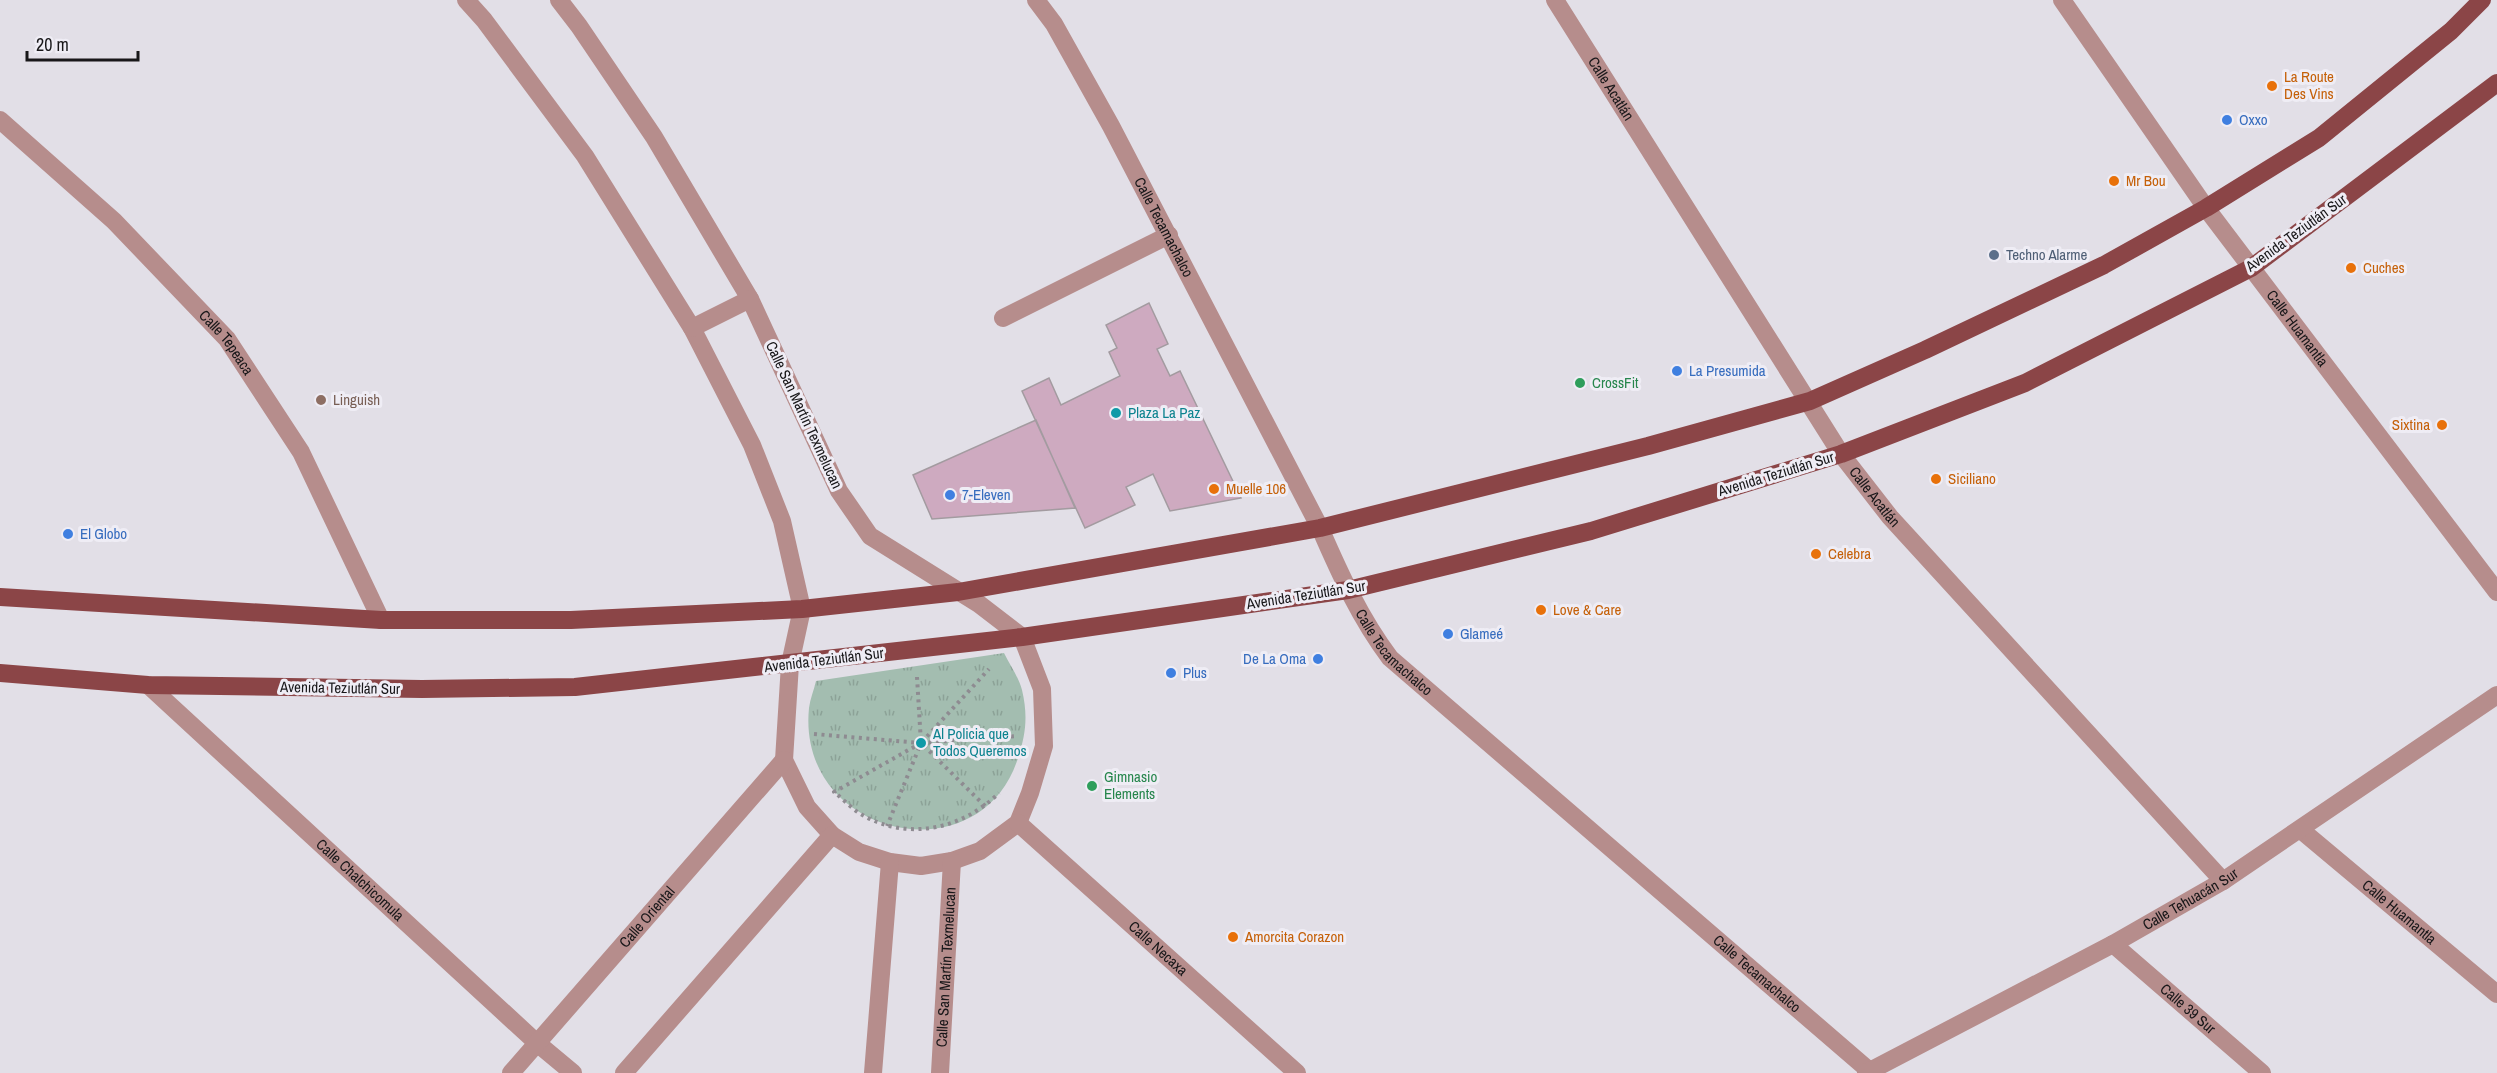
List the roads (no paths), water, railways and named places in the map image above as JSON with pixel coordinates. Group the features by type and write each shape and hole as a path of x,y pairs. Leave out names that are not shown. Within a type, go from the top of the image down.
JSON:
{"main road":[{"path":"0,597 381,620 571,620 802,609 958,592 1320,528 1648,446 1810,402 1925,350 2104,265 2206,208 2319,138 2451,31 2482,0"},
{"name":"Avenida Teziutlán Sur","path":"0,673 148,685 422,689 575,687 1022,637 1348,590 1591,531 1841,454 2025,383 2251,268 2497,83"}],"street":[{"path":"466,0 484,20 585,156 692,328 752,445 782,521 802,609 790,664 784,760 807,807 832,835 859,852 890,862 921,866 952,861 980,851 1018,823 1044,746 1042,689 1022,637"},
{"name":"Calle San Martín Texmelucan","path":"559,0 654,137 750,299 839,491 870,536 979,604 1022,637"},
{"name":"Calle Tecamachalco","path":"1036,0 1054,24 1083,75 1168,235 1320,528 1348,590 1372,635 1390,658 1412,679 1869,1072"},
{"name":"Calle Acatlán","path":"1555,0 1841,454 1890,517 2223,881"},
{"name":"Calle Huamantla","path":"2062,0 2206,208 2497,592"},
{"name":"Calle Tepeaca","path":"0,120 114,221 226,339 301,452 381,620"},
{"path":"1003,318 1168,235"},
{"path":"692,328 750,299"},
{"path":"0,584 0,597"},
{"name":"Calle Chalchicomula","path":"148,685 537,1043 573,1073"},
{"name":"Calle Tehuacán Sur","path":"1869,1072 2113,944 2223,881 2497,695"},
{"name":"Calle Oriental","path":"511,1073 784,760"},
{"name":"Calle Necaxa","path":"1018,823 1297,1073"},
{"name":"Calle Huamantla","path":"2301,830 2497,994"},
{"path":"624,1073 832,835"},
{"name":"Calle San Martín Texmelucan","path":"940,1073 952,861"},
{"path":"873,1073 890,862"},
{"name":"Calle 39 Sur","path":"2113,944 2262,1073"}],"place":[{"name":"La Route Des Vins","path":"2272,86"},
{"name":"Oxxo","path":"2227,120"},
{"name":"Mr Bou","path":"2114,181"},
{"name":"Techno Alarme","path":"1994,255"},
{"name":"Cuches","path":"2351,268"},
{"name":"La Presumida","path":"1677,371"},
{"name":"CrossFit","path":"1580,383"},
{"name":"Linguish","path":"321,400"},
{"name":"Plaza La Paz","path":"1116,413"},
{"name":"Sixtina","path":"2442,425"},
{"name":"Siciliano","path":"1936,479"},
{"name":"Muelle 106","path":"1214,489"},
{"name":"7-Eleven","path":"950,495"},
{"name":"El Globo","path":"68,534"},
{"name":"Celebra","path":"1816,554"},
{"name":"Love & Care","path":"1541,610"},
{"name":"Glameé","path":"1448,634"},
{"name":"De La Oma","path":"1318,659"},
{"name":"Plus","path":"1171,673"},
{"name":"Al Policia que Todos Queremos","path":"921,743"},
{"name":"Gimnasio Elements","path":"1092,786"},
{"name":"Amorcita Corazon","path":"1233,937"}]}
